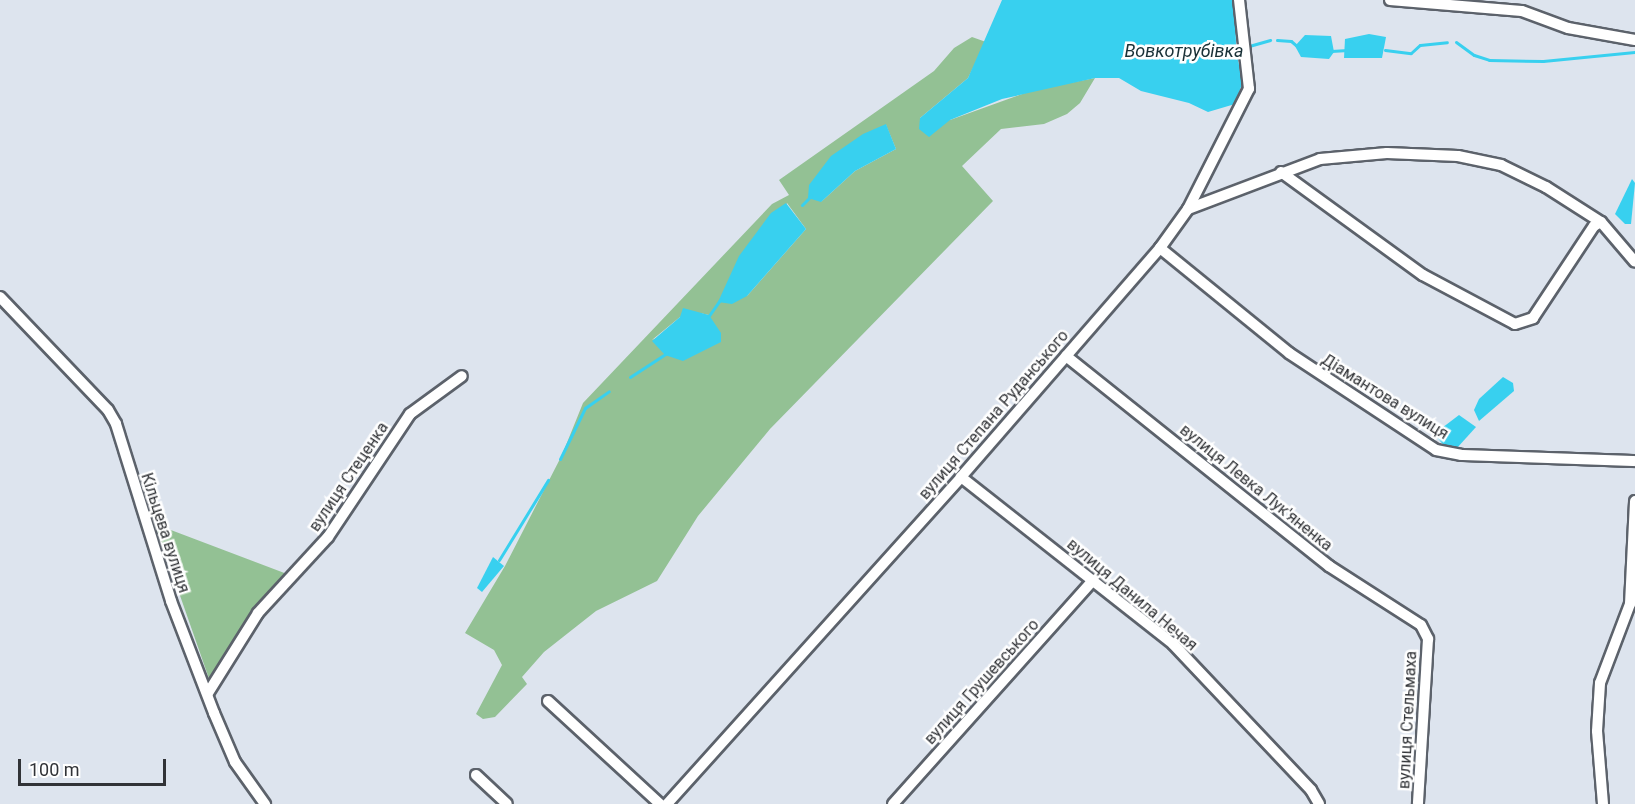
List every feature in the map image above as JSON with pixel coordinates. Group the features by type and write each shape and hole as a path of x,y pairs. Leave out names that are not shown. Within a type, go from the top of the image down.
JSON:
{"street":[{"name":"вулиця Степана Руданського","path":"667,804 961,477 1160,248 1188,209 1250,89 1239,0"},
{"path":"1390,0 1522,11 1568,28 1635,40"},
{"path":"1188,209 1320,159 1387,153 1458,156 1501,165 1546,187 1600,222 1635,262"},
{"path":"1281,172 1423,274 1515,324 1533,318 1594,226 1600,222"},
{"name":"Діамантова вулиця","path":"1160,248 1289,353 1436,450 1461,455 1635,461"},
{"name":"Кільцева вулиця","path":"0,297 108,410 116,424 171,601 235,762 265,804"},
{"name":"вулиця Левка Лук'яненка","path":"1066,356 1329,566 1406,612 1421,625 1428,639"},
{"name":"вулиця Стеценка","path":"208,693 258,613 328,537 410,414 462,376"},
{"name":"вулиця Данила Нечая","path":"961,477 1173,644 1311,790 1319,804"},
{"path":"1603,804 1597,730 1600,683 1633,602 1635,501"},
{"name":"вулиця Грушевського","path":"893,804 1093,579"},
{"name":"вулиця Стельмаха","path":"1418,804 1428,639"},
{"path":"548,701 660,804"},
{"path":"476,776 507,804"}],"green space":[{"path":"972,37 986,42 968,78 920,118 950,120 1033,90 1095,78 1080,103 1067,114 1044,124 1001,129 962,166 993,201 770,429 698,516 657,581 596,611 544,652 522,677 527,684 495,717 483,719 476,714 502,665 494,650 465,633 505,566 562,455 583,403 772,204 789,195 779,180 934,71 954,48","holes":["886,125 896,149 855,171 821,202","787,203 806,229 747,296","700,313 709,315 652,340 680,317"]},
{"path":"155,524 295,577 259,614 213,690"}],"water":[{"name":"Вовкотрубівка","path":"1002,0 1235,0 1236,46 1242,84 1235,104 1208,112 1189,103 1141,91 1119,78 1095,78 1002,99 950,120 929,137 919,129 920,118 968,78"},
{"path":"1369,34 1386,37 1382,58 1344,58 1345,39"},
{"path":"1305,35 1331,36 1334,52 1329,59 1301,57 1295,46"},
{"path":"886,124 896,149 855,171 821,202 808,198 809,185 831,156 863,134"},
{"path":"1632,179 1635,183 1631,224 1625,224 1615,214"},
{"path":"786,203 806,229 747,296 732,304 718,302 739,256 771,213"},
{"path":"683,308 709,315 721,333 721,342 683,361 665,355 652,341 680,317"},
{"path":"1503,377 1513,383 1514,391 1479,421 1474,410 1479,399"},
{"path":"1459,415 1476,427 1457,448 1447,449 1434,434"},
{"path":"493,557 504,566 482,592 477,588"}],"waterway":[{"path":"1249,46 1270,40"},
{"path":"1277,40 1291,41 1298,47"},
{"path":"1385,50 1411,53 1420,45 1447,42"},
{"path":"1456,42 1474,55 1489,60 1543,61 1635,52"},
{"path":"1331,51 1348,50"},
{"path":"802,205 811,196"},
{"path":"708,317 720,300"},
{"path":"630,377 667,353"},
{"path":"560,459 585,408 609,391"},
{"path":"499,560 548,480"}]}
